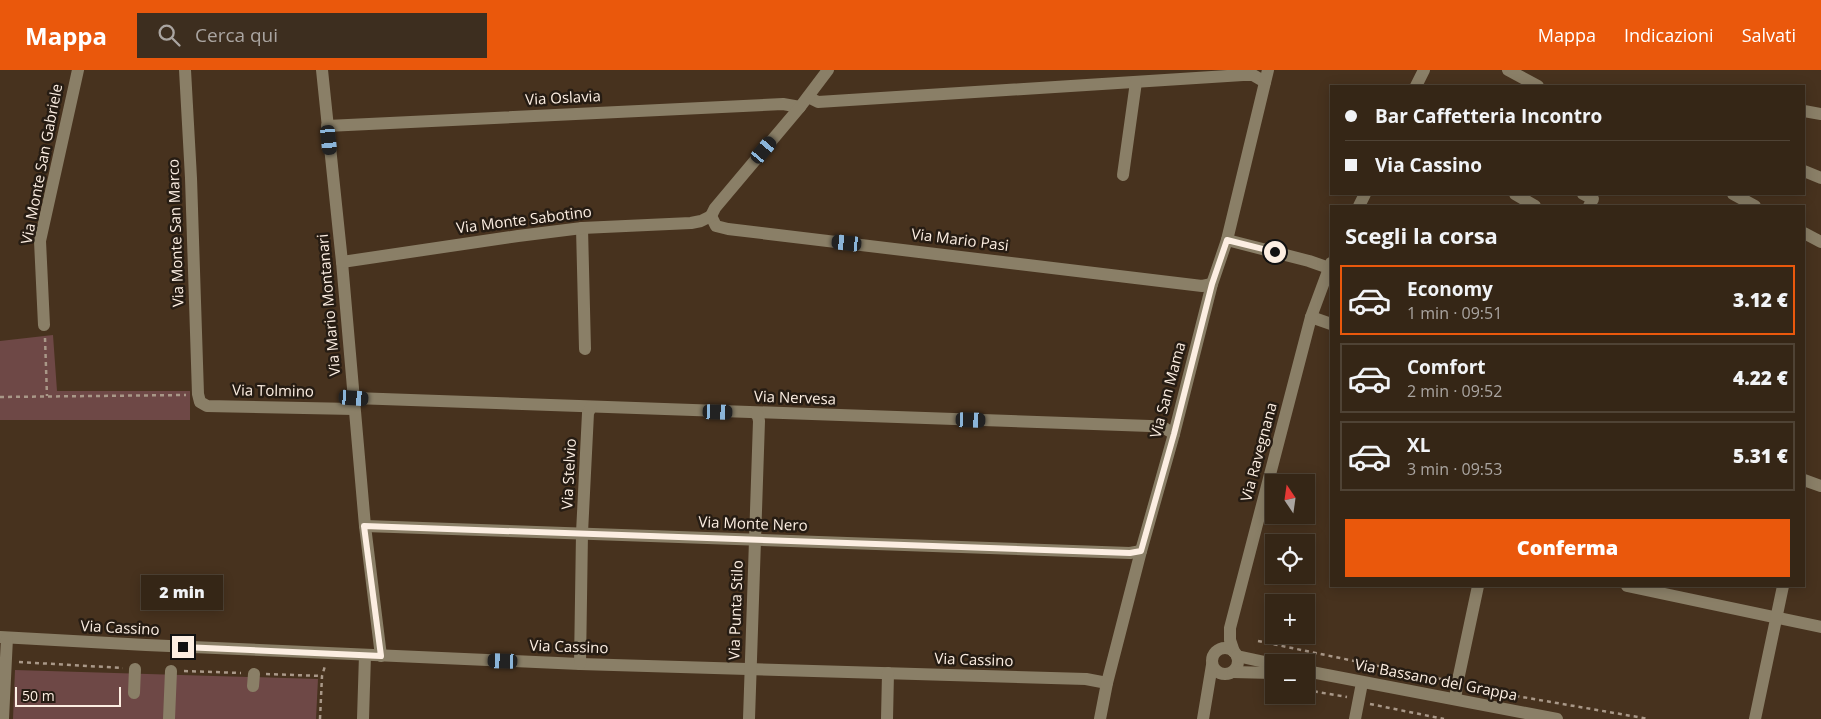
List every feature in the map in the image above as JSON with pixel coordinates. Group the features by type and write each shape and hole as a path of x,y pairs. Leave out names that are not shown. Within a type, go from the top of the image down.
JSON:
{"street":[{"name":"Via Monte San Gabriele","path":"44,325 40,242 78,70"},
{"name":"Via Monte San Marco","path":"185,70 198,394"},
{"name":"Via Mario Montanari","path":"322,70 342,262 364,526 381,656"},
{"path":"710,216 828,70"},
{"path":"1416,85 1424,70"},
{"path":"1508,70 1536,85"},
{"name":"Via Oslavia","path":"327,126 783,104 1253,75 1266,76"},
{"name":"Via San Mama","path":"1100,719 1107,683 1141,551 1174,434 1212,284 1227,240 1266,76"},
{"path":"1123,175 1136,82"},
{"path":"1805,111 1821,114"},
{"path":"1805,171 1821,178"},
{"path":"1518,195 1533,205"},
{"path":"1585,195 1593,200 1590,205"},
{"path":"1735,195 1753,205"},
{"name":"Via Monte Sabotino","path":"342,262 582,228 691,223 701,221 710,216"},
{"name":"Via Mario Pasi","path":"710,216 716,226 728,229 1192,285 1212,284"},
{"path":"582,228 585,349"},
{"path":"1805,234 1821,242"},
{"path":"1227,240 1330,266"},
{"name":"Via Ravegnana","path":"1236,654 1230,640 1230,628 1312,318 1330,266"},
{"path":"1312,318 1330,324"},
{"name":"Via Tolmino","path":"198,394 200,402 207,406 354,403"},
{"name":"Via Nervesa","path":"354,403 591,407 1150,426 1166,429 1174,434"},
{"name":"Via Stelvio","path":"580,664 582,533 588,413 591,407"},
{"name":"Via Punta Stilo","path":"748,719 759,421 758,416 754,413"},
{"path":"1805,483 1821,486"},
{"name":"Via Monte Nero","path":"364,526 754,541 1130,553 1141,551"},
{"path":"1455,699 1478,587"},
{"path":"1632,587 1821,627"},
{"path":"1755,719 1783,587"},
{"path":"3,637 3,719"},
{"name":"Via Cassino","path":"3,637 381,656 580,664 1086,679 1107,683"},
{"path":"1203,719 1212,657 1218,650 1226,648 1236,654 1265,662"},
{"path":"1208,693 1215,683 1238,664 1236,654"},
{"path":"363,719 366,655"},
{"path":"1212,666 1217,672 1265,673"},
{"path":"134,693 135,669"},
{"path":"169,719 171,670"},
{"path":"887,719 888,673"},
{"name":"Via Bassano del Grappa","path":"1315,673 1557,719"},
{"path":"1356,719 1362,682"}],"path":[{"path":"44,325 47,396"},
{"path":"0,397 198,394"},
{"path":"320,719 322,676 325,666"},
{"path":"1315,692 1351,698"},
{"path":"1366,704 1444,719"}],"shaded area":[{"path":"53,335 57,391 190,391 190,420 0,420 0,341"},
{"path":"15,670 318,679 316,719 13,719"}],"route":[{"path":"183,647 381,656 364,526 754,541 1130,553 1141,551 1174,434 1212,284 1227,240 1275,252"}]}
